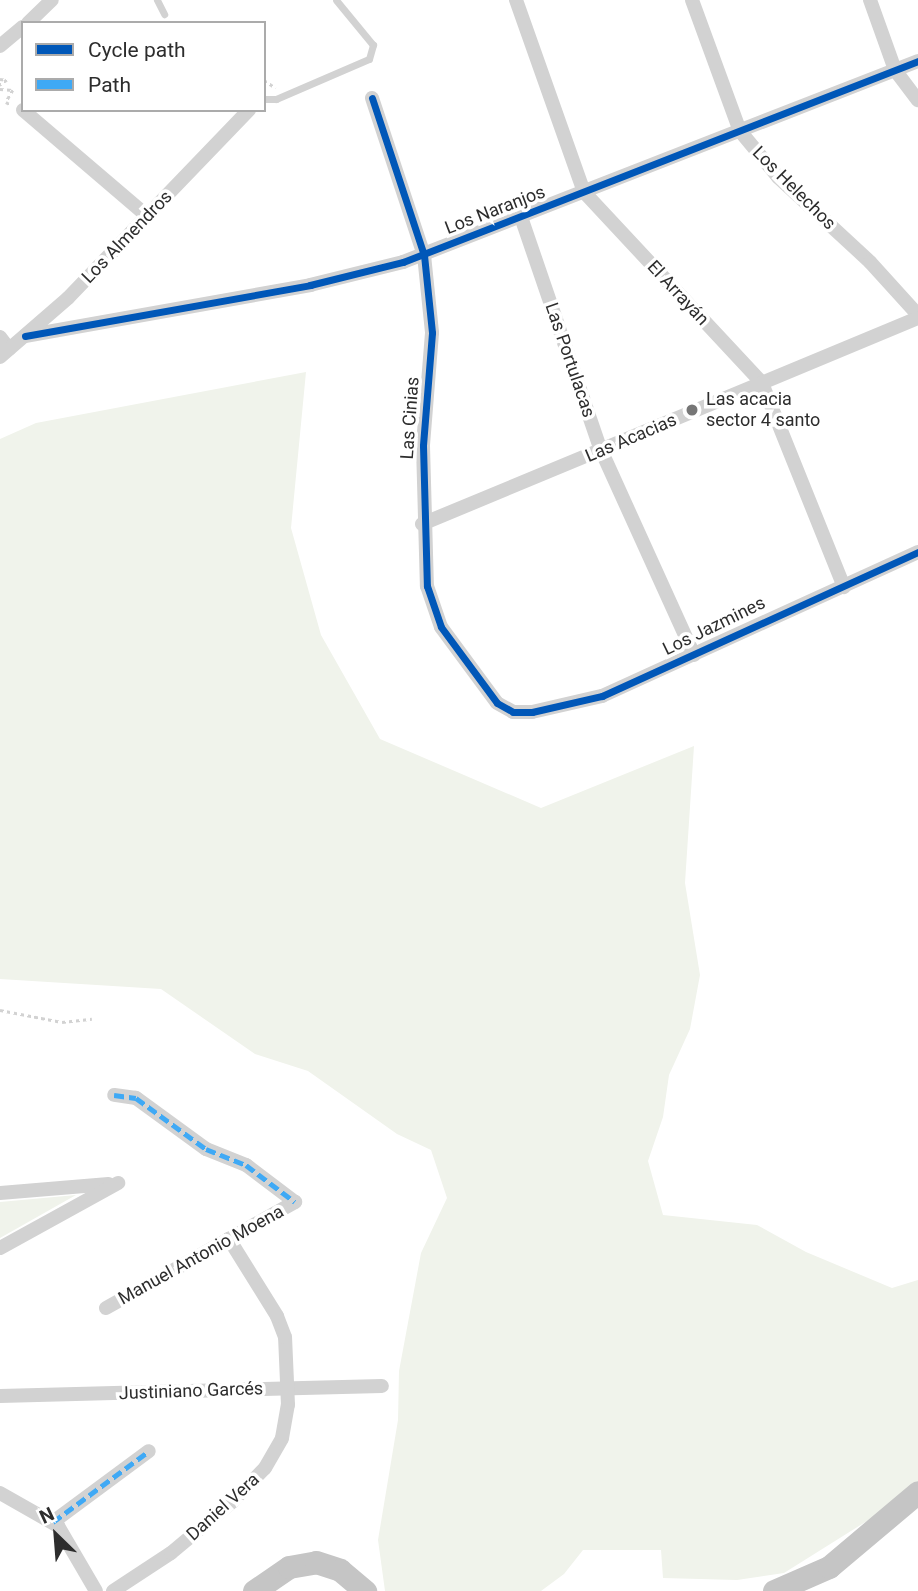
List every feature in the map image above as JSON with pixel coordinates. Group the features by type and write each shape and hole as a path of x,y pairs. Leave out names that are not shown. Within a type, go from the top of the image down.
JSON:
{"main road":[{"path":"774,1591 829,1567 918,1492"},
{"path":"254,1591 289,1567 316,1562 340,1570 365,1591"}],"street":[{"path":"30,21 52,0"},
{"name":"El Arrayán","path":"516,0 584,192 762,383 844,587"},
{"name":"Los Helechos","path":"692,0 740,131 778,177 870,262 918,317"},
{"path":"870,0 895,70 918,100"},
{"path":"0,46 21,29"},
{"name":"Los Naranjos","path":"25,336 310,285 424,255 918,61"},
{"name":"Las Cinias","path":"372,98 424,255 432,333 422,524 426,586 441,627 487,693 502,708 519,713"},
{"path":"26,112 147,216"},
{"name":"Los Almendros","path":"5,353 147,216 247,112"},
{"name":"Las Portulacas","path":"521,217 601,450 694,654"},
{"name":"Las Acacias","path":"422,524 918,317"},
{"path":"0,337 5,353"},
{"name":"Los Jazmines","path":"519,713 583,702 694,654 767,617 844,587 918,552"},
{"name":"Manuel Antonio Moena","path":"106,1308 295,1202 246,1165 206,1149 136,1098 114,1095"},
{"path":"0,1193 118,1183 0,1248"},
{"name":"Daniel Vera","path":"113,1591 196,1534 265,1468 285,1430 288,1388 282,1326 229,1239"},
{"name":"Justiniano Garcés","path":"0,1396 382,1386"},
{"path":"53,1522 149,1451"},
{"path":"0,1493 53,1522 67,1537 96,1591"}],"lane":[{"path":"157,0 164,14"},
{"path":"266,99 284,96 369,59 373,45 336,0"}],"path":[{"path":"0,79 7,80 0,87"},
{"path":"266,82 284,96"},
{"path":"0,87 11,87 6,102 21,108"},
{"path":"0,1010 62,1022 92,1019"}],"shaded area":[{"path":"306,372 291,528 321,635 380,739 541,808 694,746 685,883 700,975 690,1029 669,1075 663,1117 648,1161 663,1215 757,1225 806,1252 892,1288 918,1280 918,1489 784,1573 737,1580 663,1578 661,1550 583,1550 564,1574 541,1591 385,1591 378,1540 398,1420 399,1371 421,1253 447,1198 431,1150 397,1134 308,1071 255,1054 161,989 0,979 0,439 36,423"},
{"path":"76,1195 0,1238 0,1202"}],"marked path":[{"path":"114,1095 136,1098 206,1149 246,1165 295,1202"},
{"path":"53,1522 149,1451"}],"cycle path":[{"path":"25,336 310,285 403,262 918,61"},
{"path":"372,98 424,255 432,333 423,446 427,586 441,627 497,703 513,712 532,712 602,696 918,552"}],"place":[{"name":"Las acacia sector 4 santo","path":"692,410"}]}
